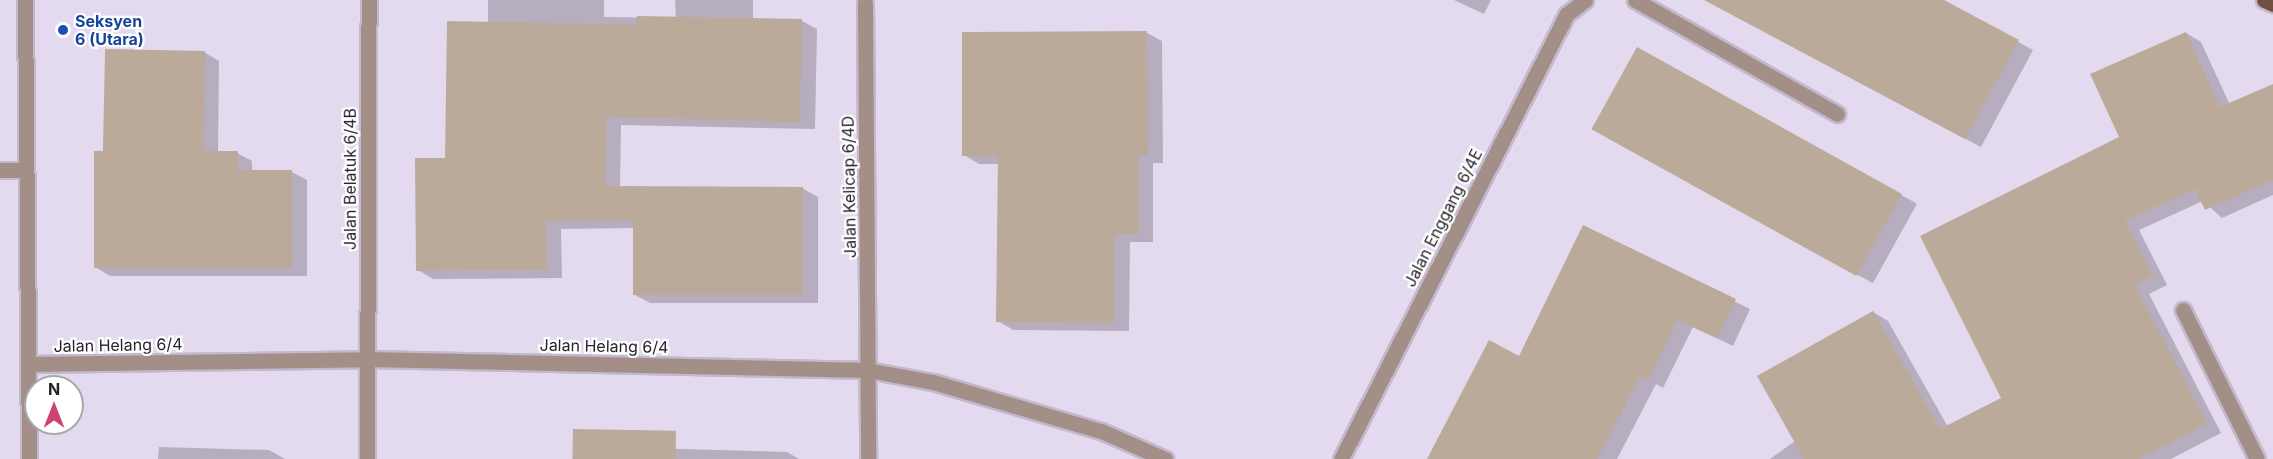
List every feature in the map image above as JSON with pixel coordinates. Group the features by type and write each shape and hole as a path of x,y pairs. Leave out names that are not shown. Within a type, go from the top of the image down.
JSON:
{"main road":[{"path":"2264,0 2273,4"}],"street":[{"path":"25,0 29,459"},
{"name":"Jalan Belatuk 6/4B","path":"367,459 369,0"},
{"name":"Jalan Enggang 6/4E","path":"1341,459 1567,14 1585,0"},
{"path":"1635,0 1837,114"},
{"name":"Jalan Kelicap 6/4D","path":"865,3 868,459"},
{"path":"0,170 25,170"},
{"path":"2183,310 2257,459"},
{"name":"Jalan Helang 6/4","path":"29,364 368,359 868,370 933,382 1101,431 1165,459"}],"building":[{"path":"1704,0 1944,0 2019,40 1965,139"},
{"path":"637,16 802,19 800,122 607,117 605,186 803,187 803,295 633,295 633,220 546,221 547,270 416,271 415,158 445,158 447,21 636,25"},
{"path":"1147,31 1148,155 1139,155 1139,234 1115,234 1114,323 996,322 998,156 962,156 962,32"},
{"path":"2186,32 2220,107 2273,84 2273,180 2205,210 2195,189 2125,221 2153,276 2135,285 2207,424 2139,459 1804,459 1757,376 1873,311 1940,429 2001,398 1920,236 2119,137 2090,74"},
{"path":"1637,47 1902,194 1856,276 1591,129"},
{"path":"105,49 205,51 203,151 238,151 238,170 292,170 292,268 94,268 94,151 103,151"},
{"path":"1583,225 1736,299 1717,338 1677,320 1648,381 1640,377 1597,459 1427,459 1489,340 1519,356"},
{"path":"573,429 676,431 675,459 572,459"}],"place":[{"name":"Seksyen 6 (Utara)","path":"63,30"}]}
